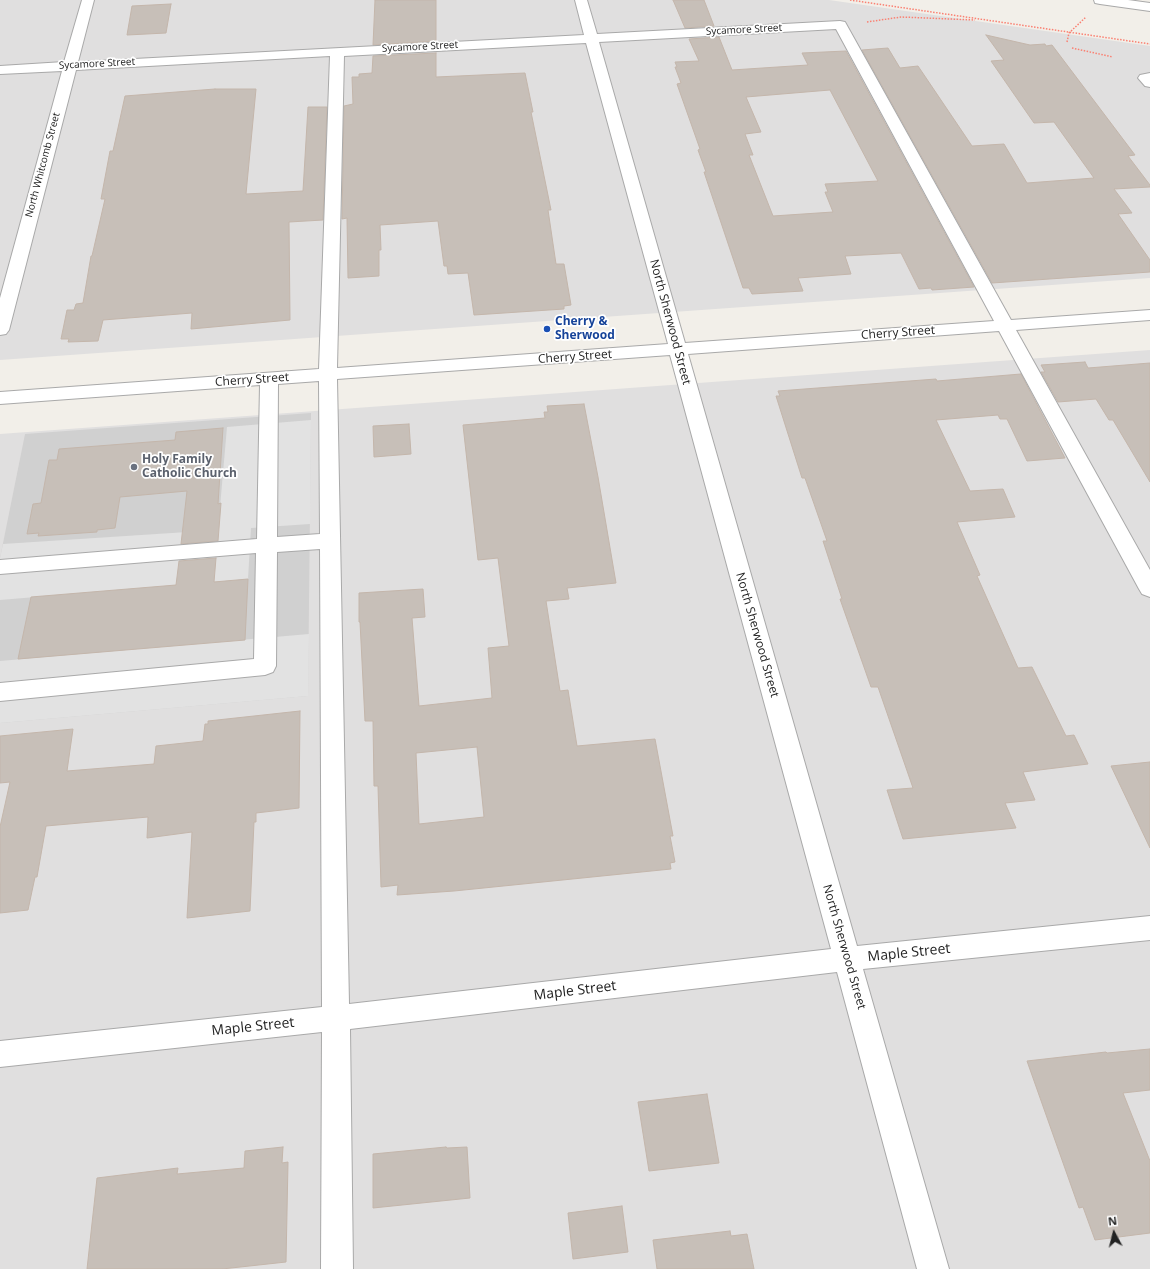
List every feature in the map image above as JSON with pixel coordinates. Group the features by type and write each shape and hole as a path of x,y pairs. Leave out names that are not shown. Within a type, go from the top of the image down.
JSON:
{"street":[{"name":"North Whitcomb Street","path":"0,330 69,66 88,0"},
{"name":"North Sherwood Street","path":"581,0 933,1269"},
{"path":"1100,0 1123,2 1150,7"},
{"name":"Sycamore Street","path":"0,70 840,25"},
{"path":"840,25 1150,589"},
{"path":"337,52 328,374 336,1018 337,1269"},
{"name":"Cherry Street","path":"0,398 1150,315"},
{"path":"0,692 265,666 269,379"},
{"path":"0,567 330,541"},
{"name":"Maple Street","path":"0,1054 336,1018 847,959 1150,928"}],"path":[{"path":"850,0 1150,44"},
{"path":"1067,42 1069,33 1092,13"},
{"path":"840,25 901,17 988,21"},
{"path":"1072,48 1113,58"}],"shaded area":[{"path":"0,0 829,0 1150,46 1150,278 0,360"},
{"path":"1150,350 1150,1269 0,1269 0,434"},
{"path":"311,413 308,696 0,723 0,558 25,434"},
{"path":"311,420 310,524 251,528 248,579 0,600 0,558 3,544 218,530 227,427"},
{"path":"309,634 308,696 0,723 0,661"}],"building":[{"path":"375,0 436,0 436,41 373,45"},
{"path":"673,0 704,0 714,26 685,28"},
{"path":"171,4 166,33 127,35 132,6"},
{"path":"986,35 1030,45 1052,45 1135,155 1128,156 1150,187 1114,189 1132,213 1118,214 1150,260 1150,272 992,283 862,50 888,48 900,68 918,66 972,146 1004,144 1027,183 1094,178 1054,122 1034,123 991,61 1004,60"},
{"path":"719,37 732,70 808,65 802,53 846,51 974,287 932,290 931,288 919,289 901,253 845,256 851,274 798,278 803,291 752,294 749,288 743,288 704,172 706,172 698,150 700,149 677,84 681,83 675,67 677,67 675,62 699,61 689,39","holes":["830,90 878,181 825,184 828,192 825,192 833,212 773,216 749,155 753,155 745,134 761,132 746,97"]},
{"path":"436,53 436,77 525,73 533,112 531,112 551,210 548,210 556,264 564,264 571,305 564,306 564,309 474,315 468,273 448,274 447,266 444,266 438,221 380,225 381,250 379,250 379,276 348,278 347,218 342,219 344,106 353,104 352,77 359,77 359,74 372,73 373,56"},
{"path":"215,89 256,89 246,194 303,191 308,107 327,107 323,220 289,222 290,320 191,329 192,313 103,320 98,341 68,342 69,339 61,339 67,310 74,310 76,304 83,303 91,256 105,199 101,199 110,151 113,151 125,96"},
{"path":"1085,362 1088,368 1150,363 1150,482 1113,420 1109,420 1096,399 1058,402 1041,372 1045,372 1041,365"},
{"path":"1021,374 1065,458 1027,461 1007,419 1000,419 998,415 936,420 970,491 1003,489 1015,517 957,522 980,575 977,576 1018,668 1032,667 1066,736 1074,735 1088,764 1023,772 1035,800 1005,803 1016,828 903,839 887,790 913,788 878,687 871,687 840,599 842,599 823,541 827,541 805,478 802,478 776,396 780,396 778,391"},
{"path":"584,404 616,583 567,588 569,599 546,601 560,691 568,690 577,746 655,739 673,836 670,836 675,862 670,863 671,869 454,891 397,895 398,885 381,887 378,786 374,786 373,721 365,721 359,622 359,593 423,589 425,617 412,618 419,706 492,698 488,648 509,646 498,558 478,560 463,425 545,418 544,412 548,412 547,406","holes":["477,747 484,817 419,824 416,753"]},
{"path":"409,424 411,454 374,457 373,426"},
{"path":"223,428 218,504 221,503 218,541 181,544 187,491 120,497 115,528 97,530 97,532 38,536 39,533 27,534 33,504 41,503 49,460 57,460 59,449 175,440 176,432"},
{"path":"216,558 214,582 248,579 245,640 18,659 31,597 176,585 179,561"},
{"path":"300,711 299,808 256,813 256,822 254,822 250,911 187,918 192,832 147,838 148,817 46,826 37,877 35,877 28,910 0,913 0,827 10,782 0,783 0,736 73,729 67,771 154,764 156,746 203,741 205,724 208,724 208,721"},
{"path":"1150,762 1150,848 1111,766"},
{"path":"1150,1049 1150,1090 1123,1093 1150,1161 1150,1233 1095,1240 1083,1207 1079,1208 1027,1061 1106,1052"},
{"path":"707,1094 719,1163 649,1171 638,1102"},
{"path":"283,1147 282,1163 288,1162 286,1262 222,1269 87,1269 97,1178 178,1168 177,1174 244,1168 245,1151"},
{"path":"446,1147 467,1147 470,1198 373,1208 373,1154"},
{"path":"622,1206 628,1252 573,1259 568,1213"},
{"path":"730,1231 731,1236 747,1234 754,1269 657,1269 653,1240"}],"place":[{"name":"Cherry & Sherwood","path":"547,329"},
{"name":"Holy Family Catholic Church","path":"134,467"}]}
